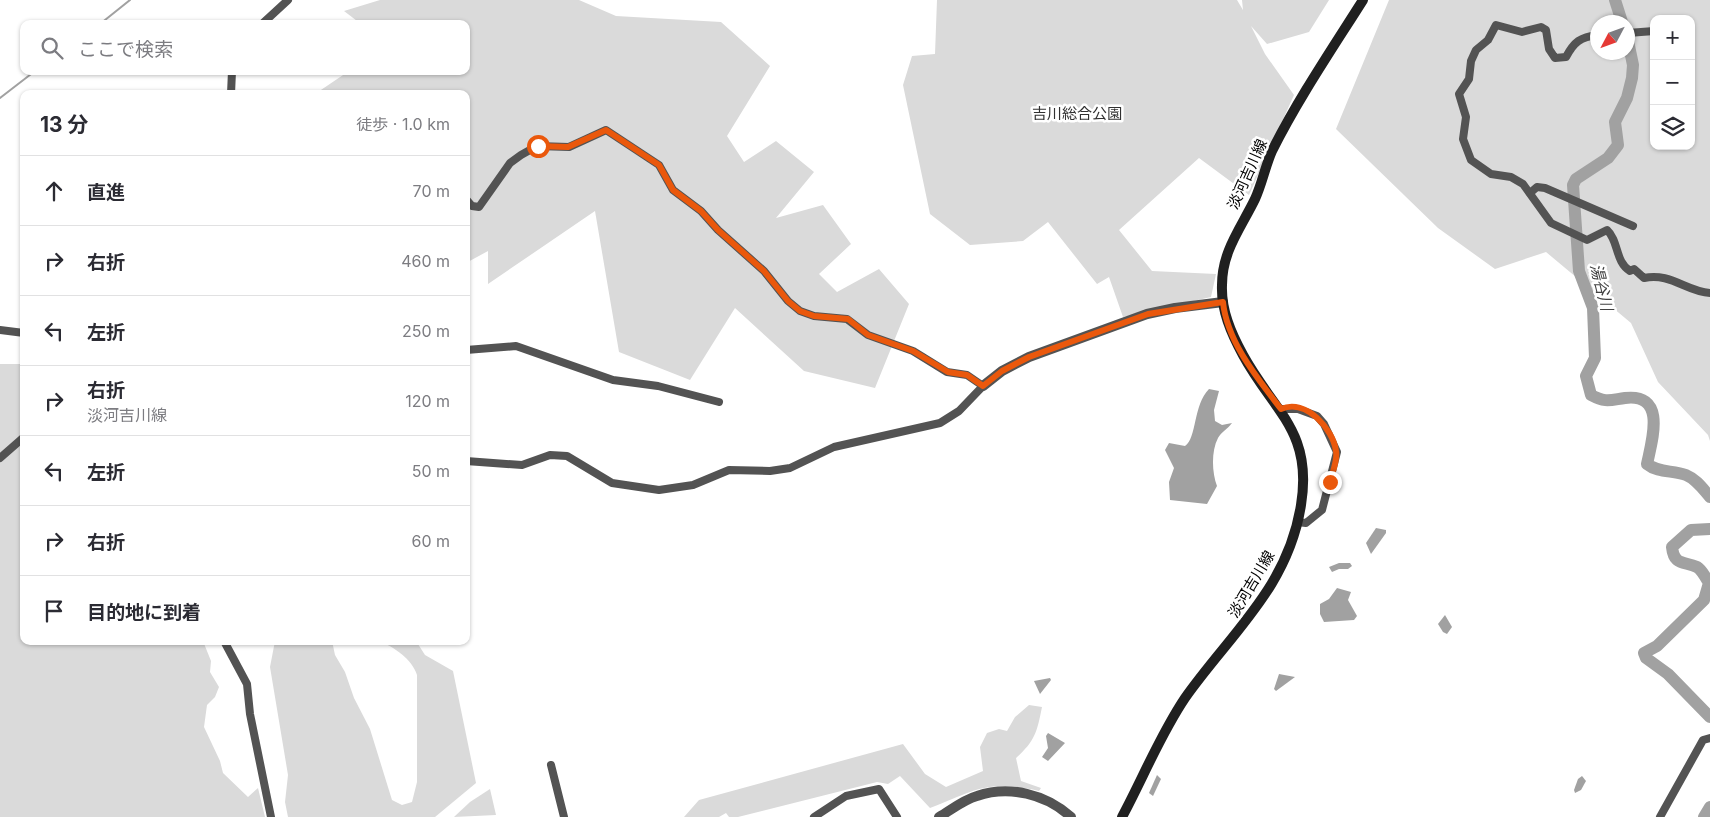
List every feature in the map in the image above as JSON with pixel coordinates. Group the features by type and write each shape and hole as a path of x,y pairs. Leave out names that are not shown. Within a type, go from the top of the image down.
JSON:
{"main road":[{"name":"淡河吉川線","path":"1122,817 1185,698 1264,597 1286,557 1298,522 1303,484 1302,464 1292,428 1242,352 1227,320 1222,284 1226,256 1235,234 1254,201 1271,154 1288,121 1363,0"}],"street":[{"path":"266,20 288,0"},
{"path":"1590,36 1574,43 1566,57 1560,59 1555,58 1549,49 1546,30 1540,27 1522,32 1496,25 1488,40 1476,50 1471,61 1469,79 1459,94 1466,117 1463,139 1471,160 1491,174 1511,177 1524,184 1548,219 1561,229 1588,240 1608,230 1612,234 1622,264 1630,270 1634,269 1644,278 1657,277 1677,281 1700,294 1710,293"},
{"path":"1635,32 1650,31"},
{"path":"232,75 232,90"},
{"path":"470,204 479,207 510,163 538,146 568,147 606,130 659,165 673,190 701,211 718,230 764,271 788,301 800,311 814,316 848,319 868,335 913,351 948,372 967,375 983,386"},
{"path":"1530,193 1537,187 1545,188 1633,226"},
{"path":"470,461 522,465 550,455 566,456 612,483 659,490 693,485 729,470 770,471 790,468 834,447 928,427 948,419 1002,371 1029,357 1148,314 1223,302"},
{"path":"0,330 20,332"},
{"path":"470,350 516,346 613,380 658,386 719,402"},
{"path":"1281,409 1298,408 1316,416 1324,424 1337,452 1322,510 1306,523 1298,522"},
{"path":"0,458 20,441"},
{"path":"226,645 247,684 250,714 271,817"},
{"path":"1660,817 1703,740 1710,738"},
{"path":"551,765 564,817"},
{"path":"814,817 846,796 879,789 896,815 887,817"},
{"path":"939,817 975,796 1007,791 1021,792 1049,801 1071,817"}],"green space":[{"path":"380,0 579,0 616,16 721,22 770,66 727,136 744,162 776,141 814,172 776,218 823,205 851,244 819,274 837,292 879,269 909,304 875,388 804,371 735,308 690,380 619,352 595,211 488,284 488,251 470,261 470,90 321,90 343,75 470,75 470,20 356,20 344,11"},
{"name":"吉川総合公園","path":"937,0 1237,0 1243,10 1242,0 1329,0 1309,32 1267,44 1251,26 1265,54 1294,95 1249,195 1199,158 1119,230 1152,271 1216,274 1211,297 1123,317 1109,277 1097,284 1048,222 1023,241 970,245 930,214 903,85 912,56 935,54"},
{"path":"1389,0 1710,0 1710,441 1708,435 1658,382 1631,323 1546,252 1495,269 1438,228 1336,129"},
{"path":"0,364 20,364 20,645 205,645 211,661 210,672 219,687 215,697 207,705 204,727 220,761 223,773 248,797 258,788 265,817 0,817"},
{"path":"274,645 333,645 335,655 345,672 354,698 370,729 392,800 402,805 412,802 417,782 417,675 415,669 402,654 387,645 419,645 425,655 453,671 476,783 435,817 288,817 285,802 288,775 270,667"},
{"path":"1029,705 1042,707 1034,736 1016,758 1021,781 1041,788 1039,791 994,786 971,792 930,808 900,776 888,784 877,782 738,817 729,817 726,813 719,817 684,817 699,800 903,744 925,774 946,787 983,771 980,747 987,733 999,729 1007,731 1015,717"},
{"path":"490,789 496,815 454,817 470,802"}],"shaded area":[{"path":"1209,389 1219,391 1214,410 1215,421 1222,425 1232,423 1219,436 1214,449 1213,469 1217,486 1207,504 1170,500 1169,482 1174,468 1165,450 1169,443 1185,446 1189,442 1200,404"},
{"path":"1376,528 1386,530 1386,533 1371,554 1366,543"},
{"path":"1339,563 1350,563 1352,566 1348,569 1339,569 1332,572 1329,567"},
{"path":"1337,588 1351,592 1348,600 1357,616 1354,620 1324,622 1320,614 1320,604 1329,599"},
{"path":"1445,615 1452,627 1447,634 1443,632 1438,624"},
{"path":"1279,674 1295,677 1276,691 1274,689"},
{"path":"1050,678 1051,680 1040,694 1034,681"},
{"path":"1048,733 1065,743 1048,761 1042,757 1048,748 1046,736"},
{"path":"1157,775 1161,779 1153,796 1149,793"},
{"path":"1582,776 1586,781 1581,790 1575,793 1574,790 1578,779"}],"waterway":[{"path":"105,20 130,0"},
{"name":"湯谷川","path":"1615,0 1620,15"},
{"name":"湯谷川","path":"1632,60 1632,78 1627,98 1615,122 1618,145 1608,158 1576,179 1573,185 1579,271 1593,308 1595,358 1586,376 1591,395 1596,398 1608,400 1638,398 1647,403 1652,410 1654,420 1652,443 1647,464 1656,469 1681,473 1690,477 1710,497"},
{"path":"0,98 30,75"},
{"name":"湯谷川","path":"1710,529 1691,530 1672,547 1677,560 1697,567 1709,583 1704,600 1657,646 1644,653 1646,658 1668,674 1710,717"},
{"name":"湯谷川","path":"1704,817 1710,807"}],"route":[{"path":"538,146 568,147 606,130 659,165 673,190 701,211 718,230 764,271 788,301 800,311 814,316 848,319 868,335 913,351 948,372 967,375 983,386 1014,363 1148,314 1175,308 1223,302 1227,320 1250,368 1281,409 1298,408 1316,416 1324,424 1337,452 1330,482"}]}
